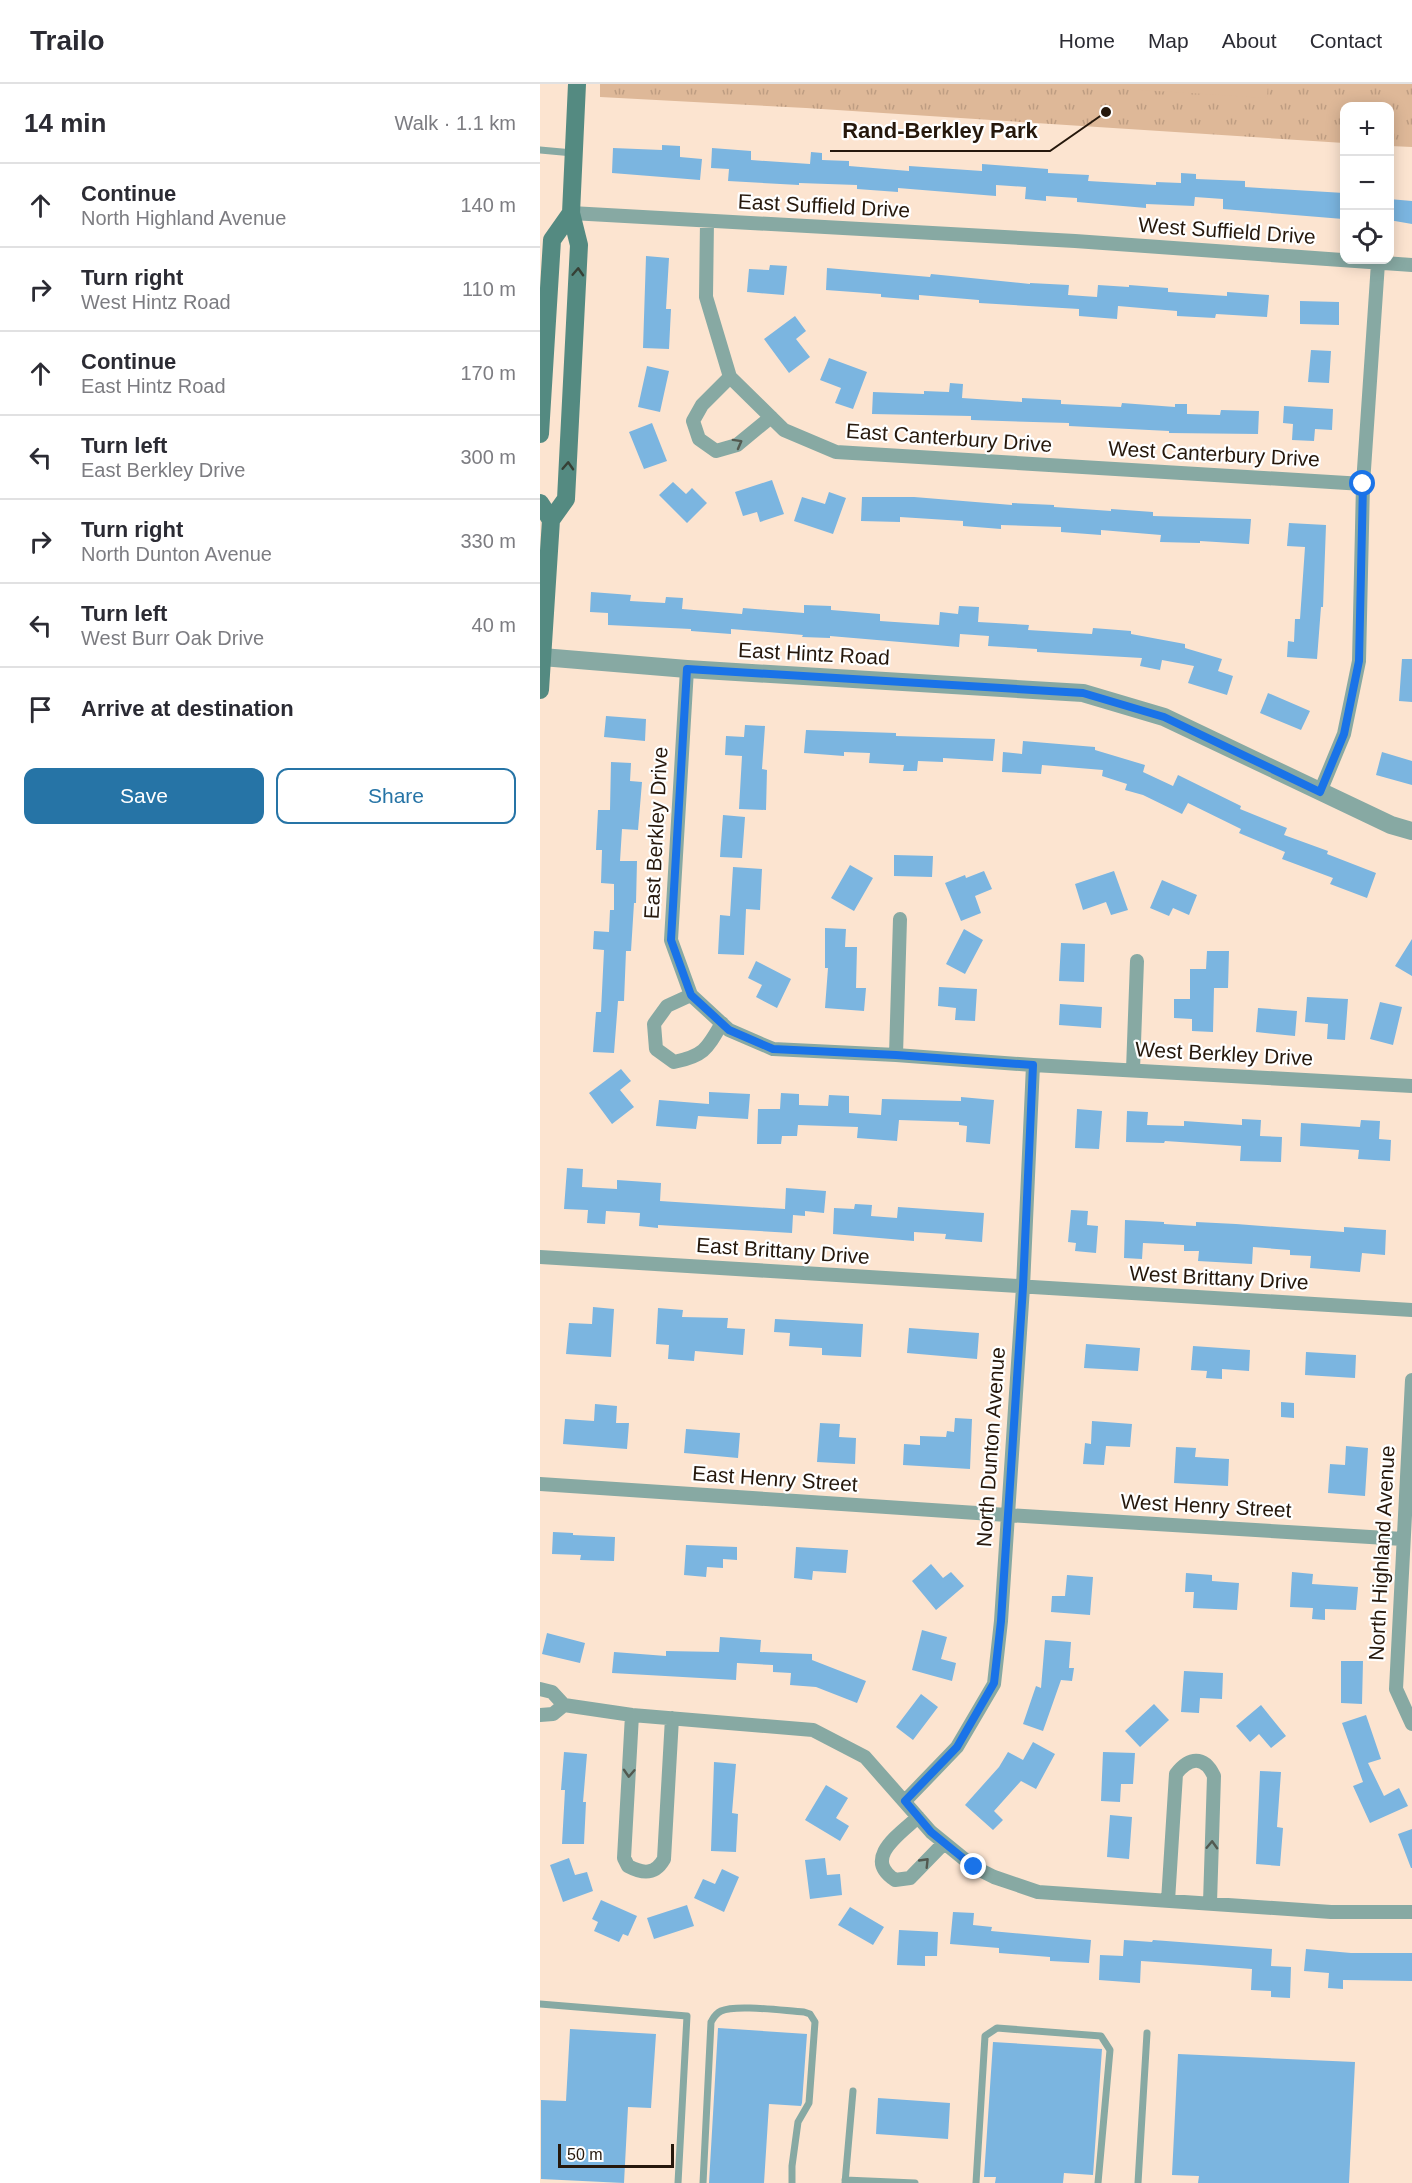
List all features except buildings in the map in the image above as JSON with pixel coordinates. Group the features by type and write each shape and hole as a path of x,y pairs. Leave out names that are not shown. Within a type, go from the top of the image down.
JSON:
{"main road":[{"path":"540,690 551,520 566,499 579,245 571,213 577,84"},
{"path":"540,434 552,240 571,213"},
{"path":"540,503 551,520"}],"street":[{"name":"East Suffield Drive","path":"571,213 1075,241"},
{"name":"East Canterbury Drive","path":"707,221 706,297 730,377 784,430 836,452 1063,466"},
{"name":"West Suffield Drive","path":"1075,241 1340,260"},
{"path":"1320,792 1344,734 1359,661 1363,484 1378,264"},
{"name":"West Suffield Drive","path":"1394,264 1412,265"},
{"path":"730,377 702,405 693,421 699,439 716,451 737,446 771,417"},
{"name":"West Canterbury Drive","path":"1063,466 1363,484"},
{"name":"East Hintz Road","path":"541,657 687,669 1083,693 1164,717 1391,825 1412,831"},
{"name":"East Berkley Drive","path":"687,669 671,940 691,995 729,1030 773,1049 1033,1065"},
{"path":"896,1055 900,919"},
{"path":"1133,1070 1137,961"},
{"path":"691,995 667,1006 654,1024 656,1049 674,1062 696,1057 712,1041 722,1023"},
{"name":"West Berkley Drive","path":"1033,1065 1412,1086"},
{"name":"North Dunton Avenue","path":"905,1801 957,1747 994,1683 1001,1621 1023,1287 1033,1065"},
{"name":"East Brittany Drive","path":"540,1257 1023,1287"},
{"name":"West Brittany Drive","path":"1023,1287 1412,1310"},
{"name":"North Highland Avenue","path":"1412,1380 1396,1689 1412,1724"},
{"name":"East Henry Street","path":"540,1484 1007,1515"},
{"name":"West Henry Street","path":"1007,1515 1403,1539"},
{"path":"540,1689 552,1692 564,1705 632,1715 813,1730 865,1757 944,1843 984,1872 1038,1892 1331,1912 1412,1912"},
{"path":"540,1715 553,1714 564,1705"},
{"path":"632,1715 624,1858 628,1866 647,1872 654,1871 664,1859 672,1718"},
{"path":"1168,1900 1176,1774 1183,1764 1195,1760 1210,1767 1214,1776 1210,1903"},
{"path":"918,1816 884,1848 881,1862 888,1876 895,1880 910,1878 944,1843"}],"lane":[{"path":"540,150 573,153"},
{"path":"540,2004 687,2016 678,2183"},
{"path":"703,2183 711,2022 722,2010 737,2008 804,2012 810,2014 815,2022 809,2103 798,2122 792,2183"},
{"path":"976,2183 985,2036 997,2028 1101,2036 1110,2050 1098,2183"},
{"path":"1138,2183 1147,2033"},
{"path":"853,2091 845,2182 915,2183"}],"green space":[{"path":"600,84 1412,84 1412,147 1394,146 1394,102 1340,102 1340,143 600,97"},
{"path":"1111,84 1268,84 1267,98 1110,88"}],"place":[{"name":"Rand-Berkley Park","path":"1106,112"}],"route":[{"path":"974,1867 931,1832 905,1801 957,1747 994,1683 1001,1621 1023,1287 1033,1065 773,1049 729,1030 691,995 671,940 687,669 1083,693 1164,717 1320,792 1344,734 1359,661 1363,484"}]}
